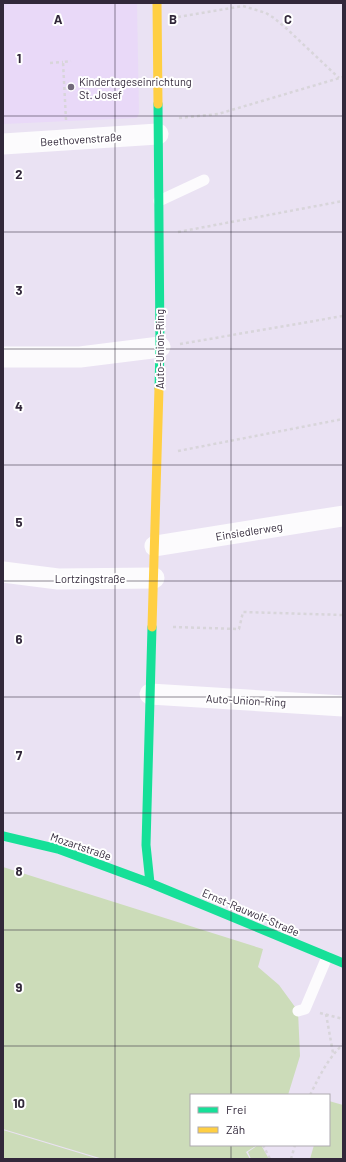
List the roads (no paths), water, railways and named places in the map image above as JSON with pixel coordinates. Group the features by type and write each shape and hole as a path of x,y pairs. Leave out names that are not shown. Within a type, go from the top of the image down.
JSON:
{"street":[{"name":"Auto-Union-Ring","path":"150,883 146,845 160,347 157,3"},
{"name":"Beethovenstraße","path":"3,144 67,140 158,127"},
{"path":"3,357 80,357 160,347"},
{"name":"Einsiedlerweg","path":"155,546 343,516"},
{"name":"Lortzingstraße","path":"3,572 58,580 154,578"},
{"name":"Auto-Union-Ring","path":"150,694 343,706"},
{"name":"Mozartstraße","path":"3,836 58,849 150,883"},
{"name":"Ernst-Rauwolf-Straße","path":"150,883 327,957 343,962"}],"lane":[{"path":"159,201 204,180"},
{"path":"301,1010 327,957"}],"place":[{"name":"Kindertageseinrichtung St. Josef","path":"71,87"}]}
